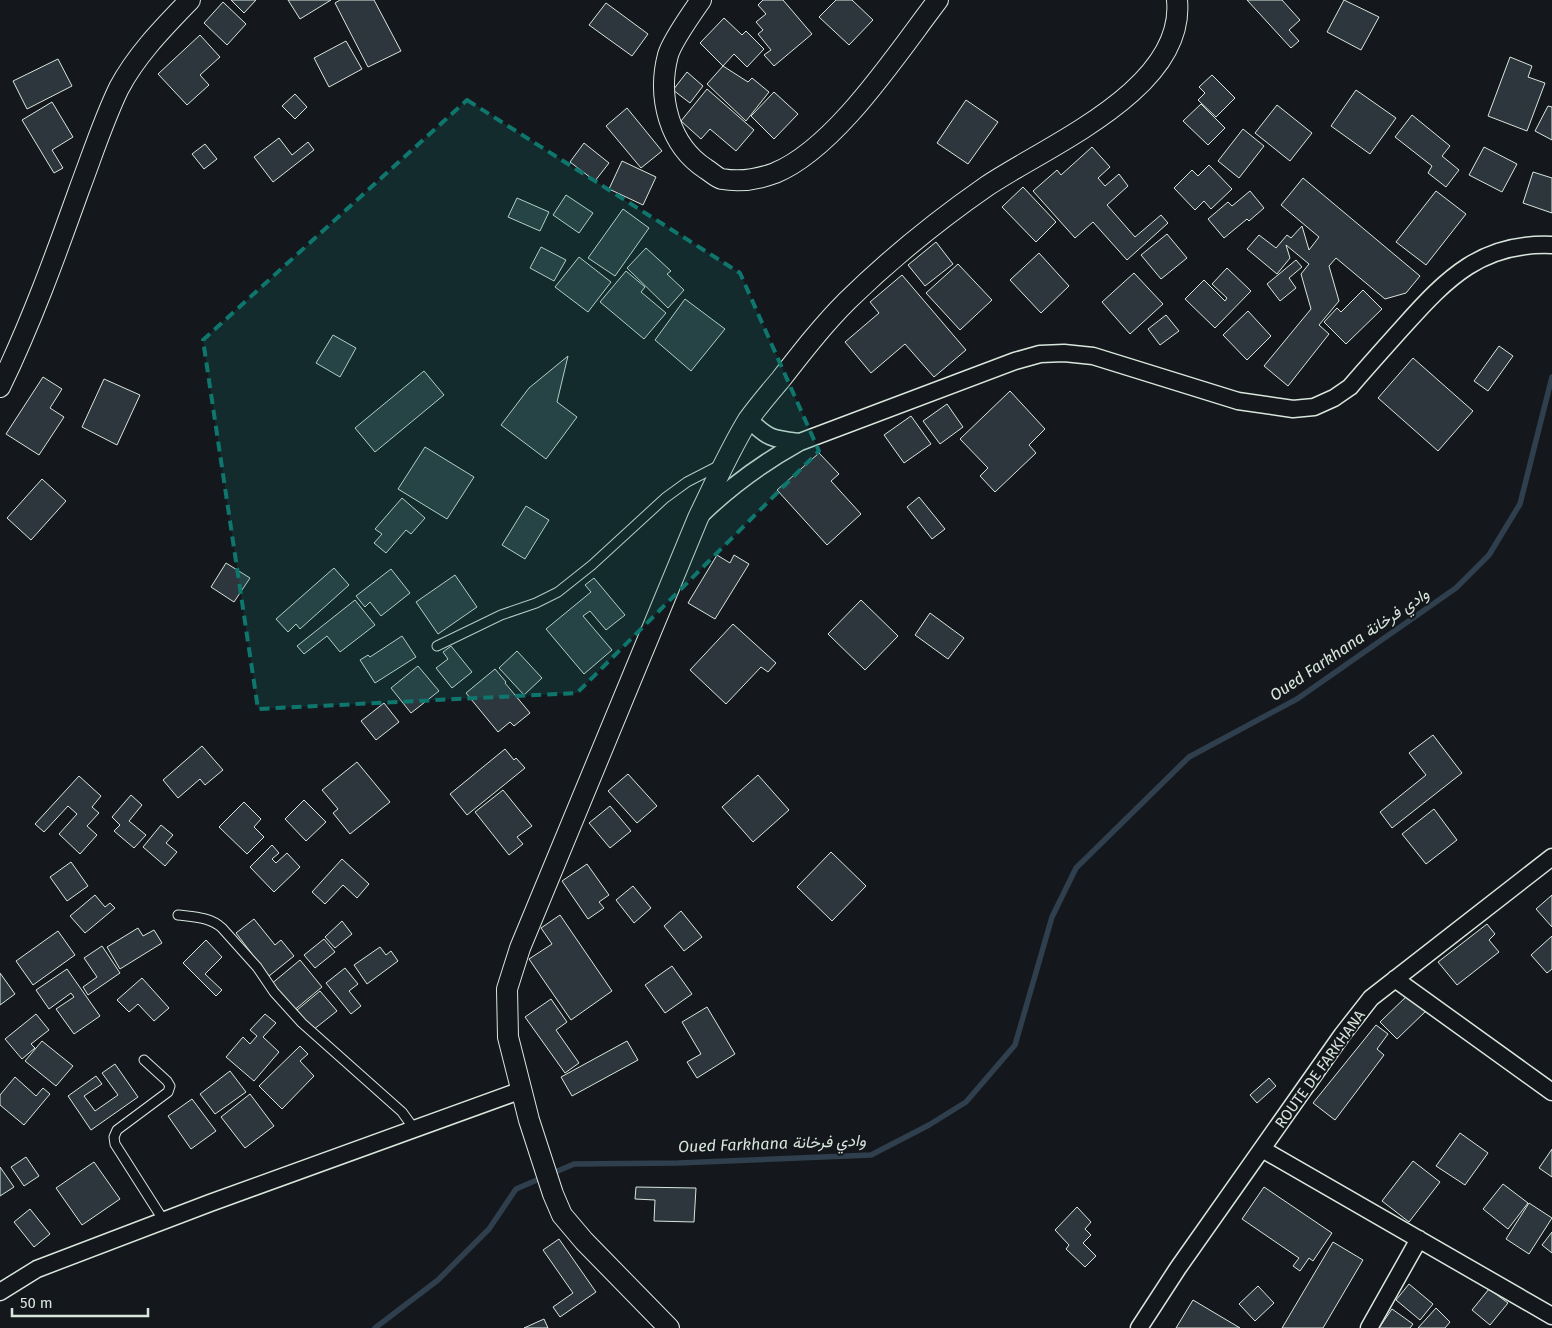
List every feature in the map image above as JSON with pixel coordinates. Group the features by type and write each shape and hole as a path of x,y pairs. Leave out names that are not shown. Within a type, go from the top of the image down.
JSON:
{"street":[{"path":"0,387 27,327 103,125 120,88 140,56 160,30 190,0"},
{"path":"701,0 689,16 668,53 663,87 670,123 684,150 698,164 721,179 747,180 775,173 801,158 824,139 849,113 938,0"},
{"path":"669,1328 584,1241 562,1215 552,1194 529,1120 508,1037 507,990 520,948 698,518 749,419 847,301 883,268 982,190 1088,124 1140,86 1159,64 1173,36 1178,8 1177,0"},
{"path":"698,518 744,477 800,442 1015,361 1040,354 1064,353 1093,356 1238,401 1293,409 1314,407 1334,398 1350,386 1435,292 1455,275 1495,253 1520,247 1552,245"},
{"path":"749,419 758,430 768,437 800,442"},
{"name":"ROUTE DE FARKHANA","path":"1139,1328 1178,1268 1342,1035 1367,1004 1395,979 1552,857"},
{"path":"1395,979 1552,1092"},
{"path":"0,1292 37,1269 522,1090"},
{"path":"1262,1149 1552,1316"},
{"path":"1369,1328 1419,1239"}],"lane":[{"path":"437,646 501,615 536,603 558,592 592,565 665,498 687,482 726,462"},
{"path":"178,915 208,919 216,922 257,967 274,992 302,1023 402,1112 415,1130"},
{"path":"144,1060 167,1080 170,1086 168,1092 117,1130 114,1137 115,1144 164,1221"}],"highlighted area":[{"path":"467,100 740,273 819,451 577,693 258,709 203,340"}],"building":[{"path":"231,0 256,0 244,13"},
{"path":"288,0 331,0 300,19"},
{"path":"340,0 374,0 401,51 368,67 335,3"},
{"path":"763,0 783,0 812,34 774,66 764,55 771,50 758,34 763,30 756,22 766,14 758,5"},
{"path":"836,0 852,0 873,20 849,45 819,17"},
{"path":"1247,0 1282,0 1300,20 1289,30 1299,41 1291,48"},
{"path":"1344,0 1379,17 1361,50 1327,32"},
{"path":"223,2 246,24 227,45 204,23"},
{"path":"606,3 648,34 632,56 589,25"},
{"path":"724,18 742,35 746,31 764,49 747,67 734,54 723,66 700,43"},
{"path":"200,35 220,57 200,75 209,85 187,105 158,74"},
{"path":"346,41 362,69 329,87 314,58"},
{"path":"1510,57 1532,66 1528,77 1545,83 1527,131 1488,116"},
{"path":"58,59 72,86 27,109 13,81"},
{"path":"723,66 748,82 752,78 769,92 746,121 707,84"},
{"path":"687,72 703,86 690,103 673,90"},
{"path":"1212,75 1235,98 1216,117 1198,100 1205,93 1199,87"},
{"path":"707,89 754,130 736,151 710,129 701,139 681,121"},
{"path":"1356,90 1396,118 1370,154 1331,126"},
{"path":"774,92 798,114 774,139 751,116"},
{"path":"295,94 307,107 295,119 282,106"},
{"path":"966,100 998,122 968,164 937,143"},
{"path":"52,102 73,137 52,150 63,168 54,173 22,120"},
{"path":"1201,104 1225,128 1208,145 1183,121"},
{"path":"1277,105 1312,133 1290,161 1255,133"},
{"path":"1548,106 1552,107 1552,140 1535,131"},
{"path":"627,108 662,151 641,168 606,126"},
{"path":"1412,115 1450,146 1442,156 1459,170 1446,187 1428,173 1432,166 1395,137"},
{"path":"1243,129 1264,146 1239,178 1218,161"},
{"path":"279,138 292,155 308,142 314,150 273,182 254,157"},
{"path":"584,143 609,163 595,181 570,162"},
{"path":"205,144 217,159 204,169 192,154"},
{"path":"1092,147 1110,167 1098,178 1105,186 1119,174 1128,186 1107,205 1135,237 1161,215 1168,223 1127,260 1093,222 1075,238 1033,191 1057,170 1061,175"},
{"path":"1484,147 1517,164 1502,192 1469,175"},
{"path":"622,161 656,177 643,205 609,189"},
{"path":"1209,165 1232,189 1211,209 1204,201 1195,210 1174,188 1192,170 1198,176"},
{"path":"1533,172 1552,178 1552,213 1523,203"},
{"path":"1303,178 1420,276 1406,293 1385,299 1336,258 1329,266 1339,301 1319,325 1329,334 1288,386 1264,366 1311,309 1301,274 1309,264 1286,245 1290,258 1277,274 1247,249 1259,235 1276,248 1287,235 1291,238 1302,226 1309,250 1319,237 1281,205"},
{"path":"1023,187 1056,222 1036,242 1002,207"},
{"path":"1250,191 1264,208 1224,238 1208,219 1228,202 1232,206"},
{"path":"1436,191 1466,214 1426,265 1396,242"},
{"path":"566,195 593,213 579,233 553,215"},
{"path":"517,198 549,212 540,231 508,217"},
{"path":"623,209 649,228 615,276 588,258"},
{"path":"1167,234 1187,258 1161,279 1141,255"},
{"path":"936,242 953,264 925,286 908,265"},
{"path":"541,247 566,260 554,281 530,268"},
{"path":"646,248 671,271 667,274 684,290 668,308 627,268"},
{"path":"1039,253 1069,286 1041,313 1010,280"},
{"path":"579,257 611,282 588,312 555,287"},
{"path":"1296,260 1302,267 1289,278 1296,288 1280,301 1267,284"},
{"path":"958,264 992,300 960,330 926,293"},
{"path":"1227,268 1251,291 1215,328 1185,299 1204,280 1225,301 1227,298 1212,284"},
{"path":"626,271 645,287 641,292 666,313 644,339 600,302"},
{"path":"1134,273 1163,304 1130,334 1102,302"},
{"path":"902,275 966,350 934,377 905,344 871,373 845,342 879,313 870,302"},
{"path":"1363,290 1382,309 1346,344 1324,322 1337,308 1341,312"},
{"path":"685,299 725,329 691,371 655,340"},
{"path":"1248,311 1271,336 1247,360 1223,335"},
{"path":"1166,315 1179,331 1160,345 1148,329"},
{"path":"333,335 356,348 340,377 316,363"},
{"path":"1499,346 1513,356 1488,391 1474,381"},
{"path":"568,356 557,402 577,417 546,459 501,425 529,388"},
{"path":"1413,358 1473,411 1438,451 1378,398"},
{"path":"424,371 444,395 375,452 355,428"},
{"path":"43,377 62,389 50,408 64,417 39,455 6,434"},
{"path":"104,379 140,395 117,445 82,427"},
{"path":"1010,391 1045,429 1029,445 1036,453 995,492 980,476 988,468 960,439"},
{"path":"947,404 963,427 940,444 923,421"},
{"path":"911,416 931,444 904,463 884,435"},
{"path":"425,447 474,477 447,519 398,489"},
{"path":"819,453 839,474 831,481 861,514 827,545 777,490"},
{"path":"42,479 66,501 31,540 7,518"},
{"path":"919,497 945,529 932,539 907,507"},
{"path":"402,498 425,518 411,534 406,530 386,553 374,543 382,534 375,529"},
{"path":"526,506 549,520 525,559 502,545"},
{"path":"717,555 730,563 734,555 749,564 715,619 688,603"},
{"path":"226,563 250,578 234,602 211,587"},
{"path":"334,568 349,585 300,629 296,624 288,632 276,619"},
{"path":"391,569 410,593 381,616 370,602 365,607 356,596"},
{"path":"455,575 477,607 438,634 416,602"},
{"path":"594,578 625,615 606,630 590,611 583,616 612,650 584,674 546,629 591,592 585,585"},
{"path":"355,600 375,625 340,652 327,636 304,654 297,646"},
{"path":"861,600 898,636 865,670 828,634"},
{"path":"930,613 964,638 948,659 915,635"},
{"path":"733,624 776,663 768,672 761,667 726,704 690,670"},
{"path":"402,636 416,657 375,683 360,660 368,655 370,657"},
{"path":"451,646 472,672 452,688 436,668 448,659 443,652"},
{"path":"517,651 542,678 524,695 499,668"},
{"path":"418,666 439,691 411,713 391,688"},
{"path":"495,669 530,713 514,726 510,722 498,732 466,693"},
{"path":"384,703 399,722 376,740 361,721"},
{"path":"1433,735 1462,773 1392,828 1380,812 1426,775 1409,753"},
{"path":"202,746 223,770 205,785 200,779 178,798 163,780"},
{"path":"505,749 514,760 516,758 525,768 467,815 450,794"},
{"path":"357,762 390,802 350,834 333,813 338,809 322,790"},
{"path":"628,774 657,806 637,823 608,791"},
{"path":"758,775 789,810 753,842 722,807"},
{"path":"79,776 101,796 92,807 99,813 87,826 97,835 80,854 59,834 77,814 68,806 44,832 35,824"},
{"path":"503,790 532,826 517,837 523,844 509,855 475,812"},
{"path":"131,795 142,805 129,821 146,835 134,848 114,831 120,825 112,817"},
{"path":"304,800 326,822 306,841 285,819"},
{"path":"244,802 261,819 254,827 264,837 247,854 219,827"},
{"path":"610,806 631,831 610,848 589,823"},
{"path":"1434,809 1457,840 1426,864 1402,834"},
{"path":"161,825 173,835 166,843 177,852 165,866 143,847"},
{"path":"272,845 279,853 272,859 276,863 287,853 300,867 274,892 250,867"},
{"path":"831,852 866,886 832,921 797,887"},
{"path":"342,859 369,884 357,898 343,885 325,904 312,892"},
{"path":"71,862 88,886 67,901 50,877"},
{"path":"587,864 609,895 599,902 604,908 588,919 562,881"},
{"path":"633,886 651,908 634,923 616,900"},
{"path":"95,895 105,907 110,903 115,908 85,933 70,916"},
{"path":"1552,895 1552,927 1536,909"},
{"path":"681,911 702,937 684,951 664,926"},
{"path":"560,915 612,991 571,1020 529,959 552,944 541,928"},
{"path":"254,919 275,945 281,940 294,956 269,976 236,933"},
{"path":"342,921 352,934 335,948 325,937"},
{"path":"1487,924 1495,934 1489,940 1499,952 1457,985 1438,962"},
{"path":"138,928 143,936 154,930 162,943 120,969 107,947"},
{"path":"58,931 75,955 33,985 16,961"},
{"path":"1552,936 1552,969 1547,973 1531,955"},
{"path":"324,939 335,952 315,968 304,955"},
{"path":"206,940 222,957 205,974 222,990 216,996 183,963"},
{"path":"102,946 120,973 88,995 83,987 97,977 84,958"},
{"path":"380,947 386,955 391,951 398,961 367,984 354,965"},
{"path":"300,960 322,987 292,1012 270,985"},
{"path":"672,966 692,994 665,1013 645,985"},
{"path":"345,968 358,984 349,991 361,1006 351,1014 326,983"},
{"path":"67,969 100,1016 74,1034 56,1009 74,997 71,993 49,1009 36,990"},
{"path":"0,973 15,994 0,1005"},
{"path":"142,978 169,1008 154,1021 138,1004 129,1012 117,1000"},
{"path":"320,991 337,1011 313,1030 297,1010"},
{"path":"1410,993 1427,1010 1397,1039 1380,1022"},
{"path":"551,999 567,1022 556,1030 579,1063 565,1073 525,1017"},
{"path":"707,1007 735,1054 697,1078 687,1062 701,1054 682,1022"},
{"path":"36,1014 49,1030 31,1044 35,1048 22,1059 5,1039"},
{"path":"265,1014 276,1023 263,1037 279,1052 254,1081 226,1057 243,1037 250,1044 257,1036 250,1030"},
{"path":"1376,1025 1388,1034 1377,1049 1384,1055 1335,1120 1313,1103"},
{"path":"42,1041 73,1066 56,1086 25,1061"},
{"path":"627,1041 638,1060 572,1096 561,1077"},
{"path":"300,1046 308,1054 300,1061 314,1076 282,1109 259,1086"},
{"path":"115,1064 138,1097 91,1130 68,1096 96,1076 102,1084 84,1096 95,1111 118,1095 102,1073"},
{"path":"230,1071 246,1092 215,1114 200,1094"},
{"path":"15,1077 36,1096 43,1088 50,1094 24,1125 0,1105 0,1095"},
{"path":"1269,1078 1276,1086 1257,1103 1250,1095"},
{"path":"250,1094 274,1126 245,1148 221,1117"},
{"path":"192,1099 216,1131 191,1149 168,1116"},
{"path":"1460,1133 1488,1153 1465,1185 1436,1166"},
{"path":"1552,1149 1552,1177 1539,1168"},
{"path":"26,1157 39,1176 24,1186 11,1167"},
{"path":"1413,1161 1440,1182 1409,1222 1382,1201"},
{"path":"94,1162 120,1199 82,1225 56,1188"},
{"path":"0,1167 14,1187 0,1196"},
{"path":"1503,1184 1528,1203 1508,1229 1483,1209"},
{"path":"636,1187 696,1188 694,1222 654,1221 655,1200 635,1199"},
{"path":"1264,1187 1332,1233 1313,1261 1309,1258 1300,1271 1293,1266 1299,1258 1242,1219"},
{"path":"1529,1203 1552,1218 1529,1254 1506,1239"},
{"path":"1077,1207 1091,1222 1085,1229 1091,1235 1083,1243 1096,1256 1085,1267 1066,1249 1069,1245 1055,1230"},
{"path":"30,1209 50,1234 34,1247 14,1222"},
{"path":"1552,1232 1552,1253 1542,1245"},
{"path":"559,1239 596,1292 560,1317 553,1307 573,1293 543,1250"},
{"path":"1333,1242 1363,1260 1323,1328 1282,1328"},
{"path":"1409,1284 1433,1304 1420,1320 1396,1300"},
{"path":"1258,1286 1274,1303 1255,1321 1239,1304"},
{"path":"1489,1289 1508,1303 1490,1325 1472,1310"},
{"path":"1193,1300 1240,1328 1176,1328"},
{"path":"1436,1308 1450,1322 1445,1328 1418,1328"},
{"path":"1392,1309 1413,1324 1410,1328 1379,1328"},
{"path":"544,1319 548,1328 524,1328"}],"waterway":[{"name":"Oued Farkhana وادي فرخانة","path":"375,1328 438,1280 489,1229 516,1189 574,1164 678,1163 871,1155 929,1125 966,1102 1015,1045 1052,917 1076,868 1189,757 1297,699 1456,588 1489,555 1520,504 1552,377"}]}
